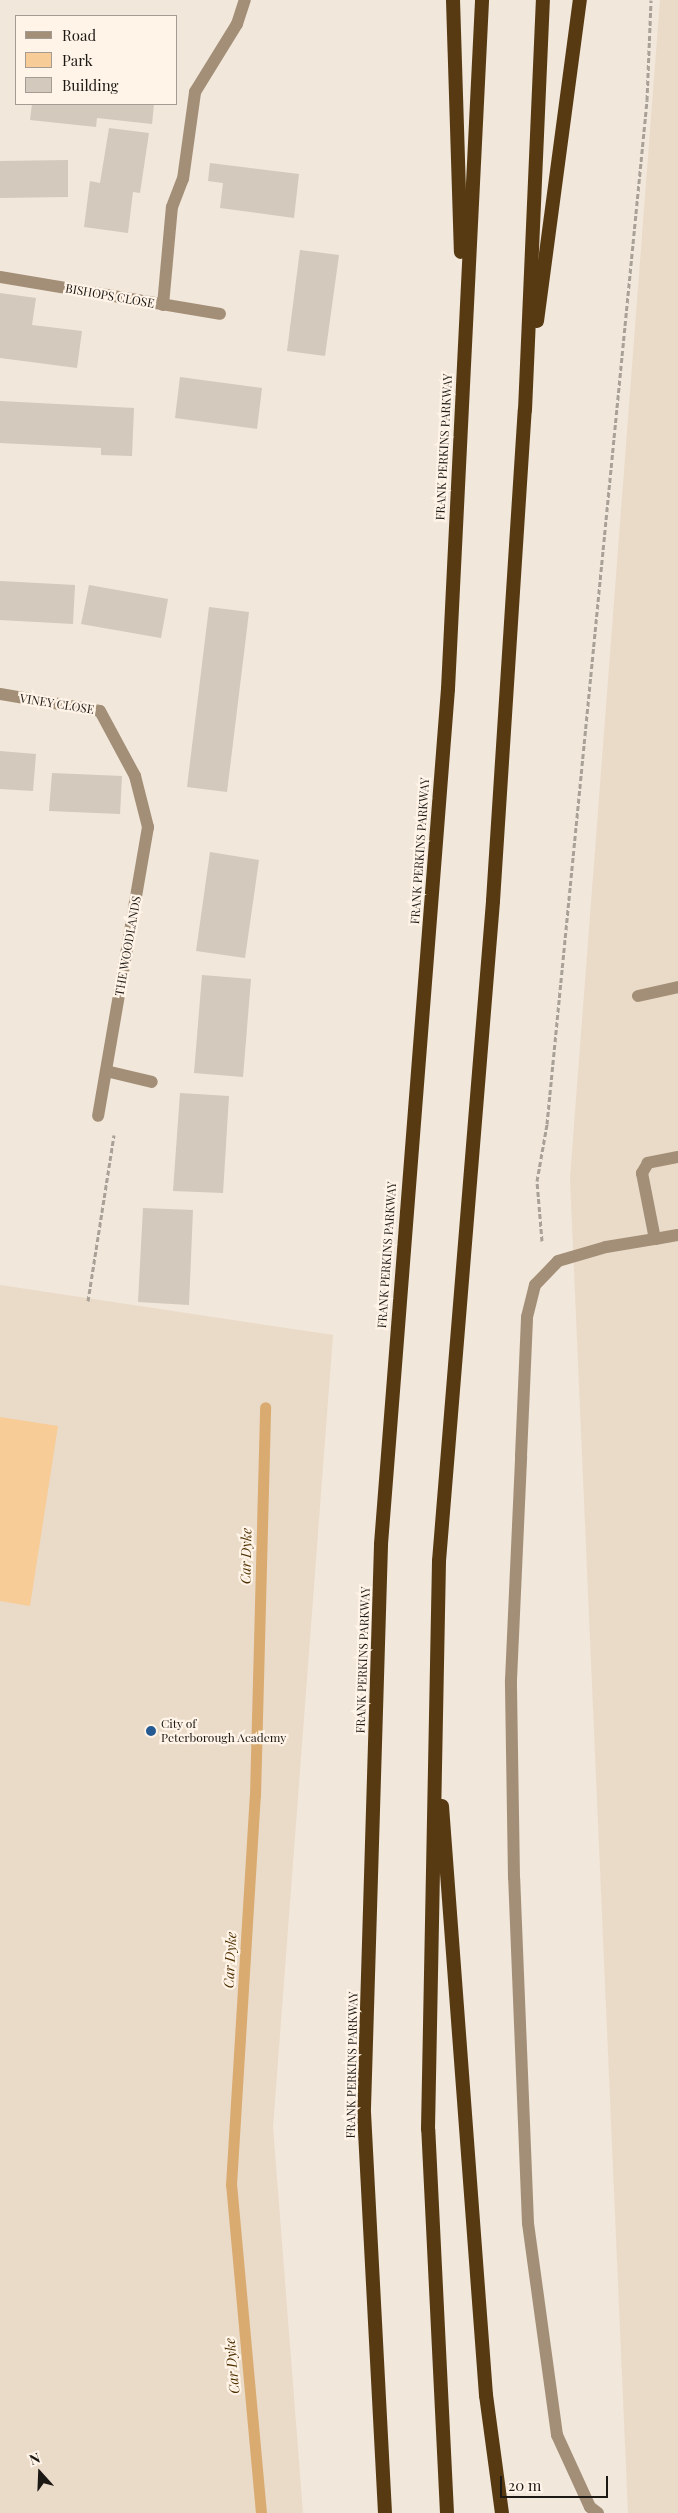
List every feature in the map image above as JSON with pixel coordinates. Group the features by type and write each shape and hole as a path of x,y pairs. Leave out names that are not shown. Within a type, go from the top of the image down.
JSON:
{"highway":[{"path":"453,0 464,347"},
{"name":"FRANK PERKINS PARKWAY","path":"385,2513 364,2108 381,1544 448,689 482,0"},
{"path":"447,2513 428,2129 439,1561 493,901 525,410 543,0"},
{"path":"525,410 580,0"},
{"path":"436,1723 486,2395 502,2513"}],"street":[{"path":"163,305 172,208 182,179 195,92 237,24 245,0"},
{"name":"BISHOPS CLOSE","path":"0,277 220,314"},
{"name":"VINEY CLOSE","path":"0,694 100,711 135,776"},
{"name":"THE WOODLANDS","path":"98,1116 148,827 135,776"},
{"path":"638,996 678,987"},
{"path":"106,1071 152,1082"},
{"path":"655,1239 643,1167 678,1156"},
{"path":"598,2513 590,2507 557,2435 528,2223 514,1898 511,1680 527,1316 535,1285 558,1261 606,1247 678,1235"}],"path":[{"path":"550,1268 542,1243 537,1181 547,1124 646,110 651,0"},
{"path":"88,1301 114,1132 98,1116"}],"shaded area":[{"path":"660,0 678,0 678,2513 628,2513 570,1178"},
{"name":"City of Peterborough Academy","path":"0,1285 333,1335 273,2127 303,2513 0,2513"}],"green space":[{"path":"0,1417 58,1426 30,1606 0,1601"}],"building":[{"path":"32,105 154,105 152,124 97,118 96,127 30,120"},
{"path":"109,128 149,133 140,193 133,192 128,233 84,227 90,181 100,183"},
{"path":"68,160 68,197 0,198 0,161"},
{"path":"210,163 299,174 294,218 220,208 223,183 208,181"},
{"path":"300,250 339,255 325,356 287,351"},
{"path":"0,293 36,298 32,325 82,331 77,368 0,358"},
{"path":"180,377 262,388 257,429 175,418"},
{"path":"0,401 134,408 132,456 101,455 101,448 0,443"},
{"path":"0,581 75,585 73,624 0,620"},
{"path":"89,585 168,599 161,638 81,624"},
{"path":"209,607 249,612 227,792 187,787"},
{"path":"0,751 36,754 33,791 0,789"},
{"path":"52,773 122,776 120,814 49,811"},
{"path":"210,852 259,860 245,958 196,951"},
{"path":"202,975 251,979 243,1077 194,1073"},
{"path":"180,1093 229,1096 223,1193 173,1191"},
{"path":"143,1208 193,1210 189,1305 138,1302"}],"waterway":[{"name":"Car Dyke","path":"261,2513 231,2185 255,1795 265,1407"}],"place":[{"name":"City of Peterborough Academy","path":"151,1731"}]}
